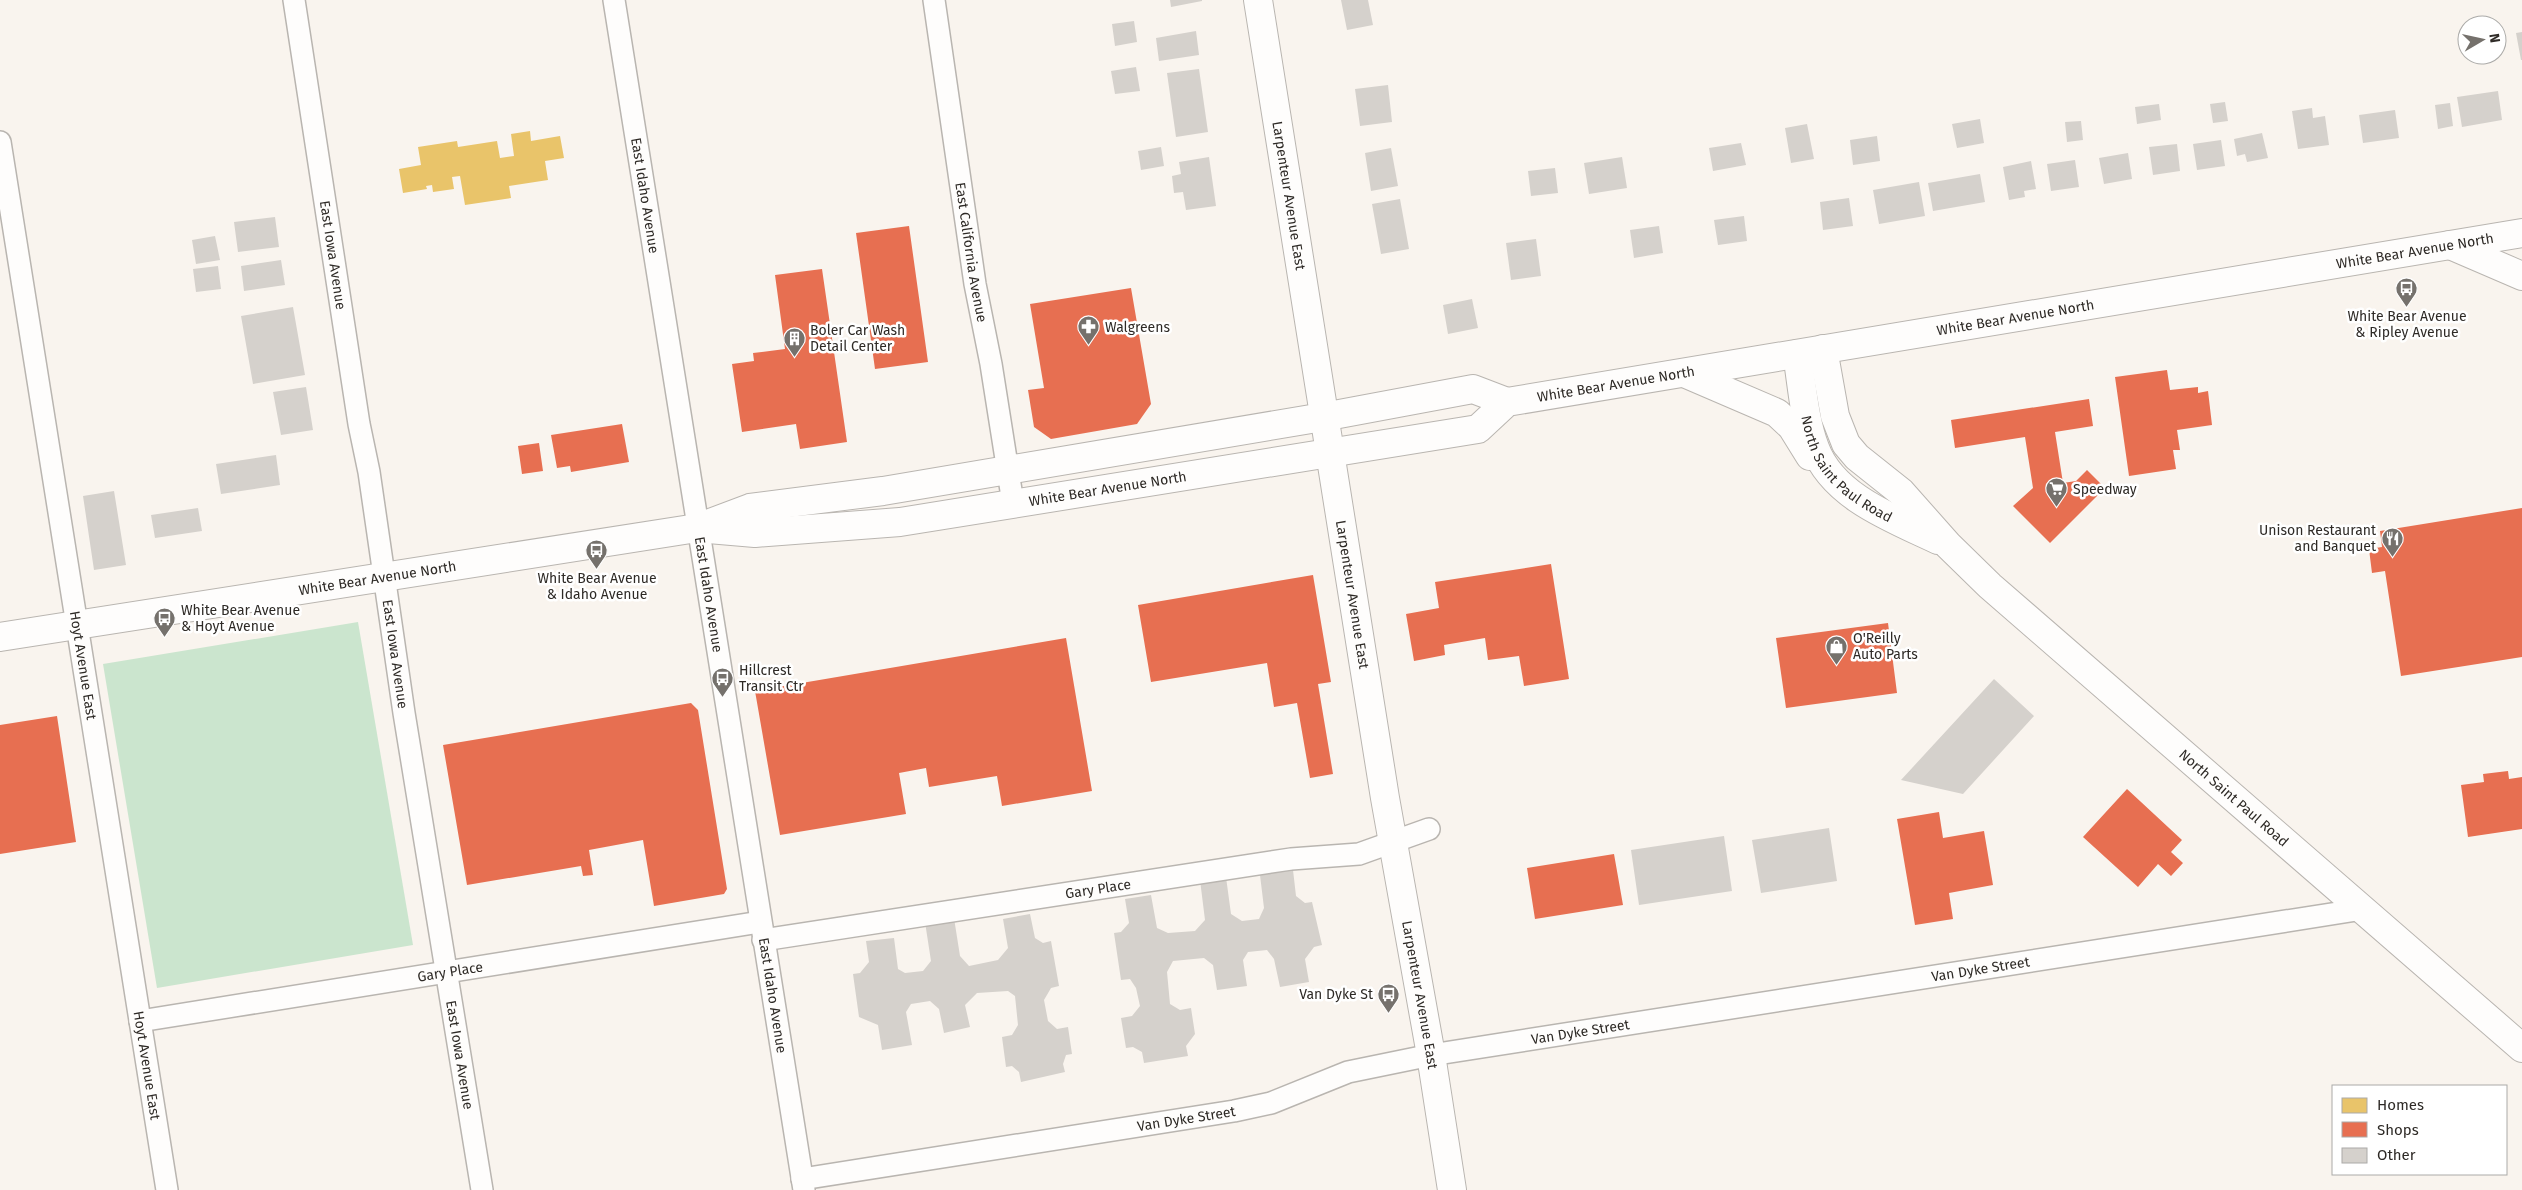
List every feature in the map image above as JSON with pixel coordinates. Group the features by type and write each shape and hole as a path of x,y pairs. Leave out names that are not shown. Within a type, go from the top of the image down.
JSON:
{"main road":[{"name":"Larpenteur Avenue East","path":"1258,0 1323,417 1393,841 1431,1055 1452,1190"},
{"name":"White Bear Avenue North","path":"0,637 697,528 750,508 884,491 1323,417 1473,389 1507,402 2522,233"},
{"path":"2450,245 2522,276"},
{"name":"North Saint Paul Road","path":"1823,349 1835,416 1842,438 1856,457 1902,492 1948,545 1990,586 2522,1048"},
{"name":"North Saint Paul Road","path":"1796,354 1815,449 1823,465 1853,495 1890,517 1948,545"},
{"path":"1684,373 1776,413 1798,436 1819,468 1839,483"},
{"name":"White Bear Avenue North","path":"697,528 755,533 893,523 1478,429 1507,402"}],"street":[{"name":"East Iowa Avenue","path":"294,0 357,415 369,472 482,1190"},
{"name":"East Idaho Avenue","path":"614,0 803,1185"},
{"name":"East California Avenue","path":"934,0 975,284 1013,503"},
{"name":"Hoyt Avenue East","path":"0,142 167,1190"},
{"name":"Gary Place","path":"140,1021 447,972 1291,859 1359,854 1429,829"},
{"name":"Van Dyke Street","path":"803,1185 1234,1111 1271,1103 1348,1072 1431,1055 2363,909"}],"green space":[{"path":"358,622 413,945 157,988 103,664"}],"building: Homes":[{"path":"530,131 531,141 560,136 564,158 545,161 548,180 509,186 511,198 465,205 460,176 452,177 454,189 433,192 432,185 426,186 427,189 403,193 399,169 421,165 418,147 457,141 458,147 497,141 500,158 514,156 511,134"}],"building: Shops":[{"path":"909,226 928,362 875,369 856,233"},
{"name":"Boler Car Wash Detail Center","path":"822,269 847,442 800,449 796,424 742,432 732,364 754,361 753,353 785,349 775,275"},
{"name":"Walgreens","path":"1131,288 1151,404 1137,424 1051,439 1034,427 1028,390 1044,388 1030,304"},
{"path":"2167,370 2170,390 2198,387 2198,393 2208,391 2212,425 2177,430 2180,450 2173,450 2176,469 2129,476 2115,377"},
{"path":"2089,399 2093,426 2055,432 2063,483 2076,481 2087,470 2105,488 2050,543 2013,506 2033,488 2025,437 1955,448 1951,420"},
{"path":"622,424 629,462 571,472 570,466 557,468 551,435"},
{"path":"539,443 543,471 522,474 518,446"},
{"path":"2522,508 2522,657 2401,676 2385,571 2372,573 2369,549 2382,547 2380,531"},
{"path":"1551,564 1569,679 1524,686 1519,656 1488,660 1485,638 1444,645 1445,655 1414,661 1406,614 1439,608 1435,582"},
{"path":"1313,575 1331,682 1318,684 1333,774 1310,778 1297,703 1274,707 1267,663 1151,682 1138,605"},
{"name":"O'Reilly Auto Parts","path":"1888,623 1897,693 1786,708 1776,638"},
{"path":"1066,638 1092,791 1002,806 997,776 929,787 926,768 899,773 906,814 780,835 755,691"},
{"path":"691,703 698,710 727,889 724,894 654,906 643,840 589,850 593,875 583,876 581,866 467,885 443,745"},
{"path":"57,716 76,842 0,854 0,725"},
{"path":"2508,771 2509,779 2522,777 2522,829 2468,837 2461,785 2484,782 2483,774"},
{"path":"2127,789 2182,840 2171,852 2183,863 2171,876 2158,864 2138,887 2083,837"},
{"path":"1939,812 1943,838 1984,831 1993,885 1949,893 1953,919 1915,925 1897,819"},
{"path":"1614,854 1623,905 1535,919 1527,868"}],"building: Other":[{"path":"1170,0 1202,0 1202,1 1171,7"},
{"path":"1341,0 1368,0 1373,25 1347,30"},
{"path":"1134,21 1137,42 1115,46 1112,24"},
{"path":"1196,31 1199,55 1159,61 1156,38"},
{"path":"2522,32 2522,60 2521,60 2516,33"},
{"path":"1136,67 1140,91 1115,94 1111,71"},
{"path":"1199,69 1208,132 1176,137 1167,73"},
{"path":"1388,85 1392,122 1360,126 1355,89"},
{"path":"2498,91 2502,120 2462,127 2457,97"},
{"path":"2225,102 2228,121 2213,123 2210,104"},
{"path":"2450,103 2453,126 2438,129 2435,105"},
{"path":"2159,104 2161,120 2137,124 2135,107"},
{"path":"2312,108 2313,118 2325,116 2329,145 2298,149 2292,111"},
{"path":"2395,110 2399,138 2363,143 2359,115"},
{"path":"1980,119 1984,143 1957,148 1952,124"},
{"path":"2081,121 2083,140 2067,142 2065,122"},
{"path":"1807,124 1814,159 1791,163 1785,128"},
{"path":"2262,133 2268,158 2247,162 2245,154 2237,156 2234,139"},
{"path":"1877,136 1880,161 1853,165 1850,140"},
{"path":"2221,140 2225,166 2197,170 2193,144"},
{"path":"1741,143 1746,165 1713,171 1709,148"},
{"path":"2177,144 2180,171 2153,175 2149,147"},
{"path":"1161,147 1164,166 1141,170 1138,151"},
{"path":"1391,148 1398,186 1371,191 1365,153"},
{"path":"2128,153 2132,179 2104,184 2099,158"},
{"path":"1209,157 1216,206 1186,210 1183,192 1174,193 1172,176 1181,174 1179,162"},
{"path":"1622,157 1627,188 1589,194 1584,163"},
{"path":"2075,160 2079,187 2051,191 2047,164"},
{"path":"2031,161 2036,189 2024,191 2025,197 2009,200 2003,167"},
{"path":"1555,168 1558,193 1531,196 1528,171"},
{"path":"1980,174 1985,202 1933,211 1928,183"},
{"path":"1919,182 1925,216 1879,224 1873,190"},
{"path":"1849,198 1853,226 1823,230 1820,202"},
{"path":"1400,199 1409,249 1381,254 1372,204"},
{"path":"1744,216 1747,241 1718,245 1714,220"},
{"path":"275,217 279,247 238,252 234,222"},
{"path":"1659,226 1663,253 1634,258 1630,230"},
{"path":"215,236 220,260 196,264 192,240"},
{"path":"1536,239 1541,276 1511,280 1506,243"},
{"path":"281,260 285,285 244,291 241,266"},
{"path":"218,266 221,289 196,292 193,269"},
{"path":"1472,299 1478,328 1448,334 1443,305"},
{"path":"293,307 305,375 253,384 241,316"},
{"path":"306,387 313,430 281,435 273,392"},
{"path":"276,455 280,485 221,494 216,464"},
{"path":"114,491 126,565 94,570 83,496"},
{"path":"198,508 202,531 155,538 151,515"},
{"path":"1994,679 2034,716 1963,794 1901,780"},
{"path":"1829,828 1837,881 1761,893 1752,840"},
{"path":"1724,836 1732,891 1639,905 1631,850"},
{"path":"1293,870 1296,896 1305,903 1312,902 1322,945 1314,947 1305,959 1309,982 1280,987 1274,959 1267,950 1248,952 1243,960 1247,986 1217,990 1213,965 1204,958 1173,961 1167,972 1170,1004 1180,1010 1191,1008 1195,1034 1186,1046 1188,1056 1144,1063 1142,1052 1133,1047 1126,1048 1121,1018 1132,1016 1140,1006 1136,988 1130,979 1121,980 1114,933 1121,932 1129,923 1125,899 1151,895 1157,928 1168,933 1195,931 1205,920 1200,880 1226,877 1231,914 1242,921 1259,919 1264,908 1260,875"},
{"path":"1030,914 1035,938 1043,943 1051,941 1059,986 1051,988 1044,1000 1048,1021 1057,1029 1068,1027 1072,1054 1066,1055 1063,1064 1065,1072 1021,1082 1019,1072 1012,1066 1006,1067 1002,1037 1012,1035 1018,1025 1015,996 1008,991 977,993 965,1005 970,1027 944,1033 939,1009 930,1001 911,1004 906,1012 912,1045 882,1050 878,1025 859,1017 853,974 860,973 869,962 866,941 894,938 898,969 905,973 923,971 931,961 925,922 954,918 960,956 969,966 998,960 1008,948 1003,919"}],"place":[{"name":"White Bear Avenue & Ripley Avenue","path":"2407,307"},
{"name":"Walgreens","path":"1089,346"},
{"name":"Boler Car Wash Detail Center","path":"794,357"},
{"name":"Speedway","path":"2057,508"},
{"name":"Unison Restaurant and Banquet","path":"2392,557"},
{"name":"White Bear Avenue & Idaho Avenue","path":"597,569"},
{"name":"White Bear Avenue & Hoyt Avenue","path":"165,637"},
{"name":"O'Reilly Auto Parts","path":"1837,665"},
{"name":"Hillcrest Transit Ctr","path":"723,697"},
{"name":"Van Dyke St","path":"1389,1013"}]}
